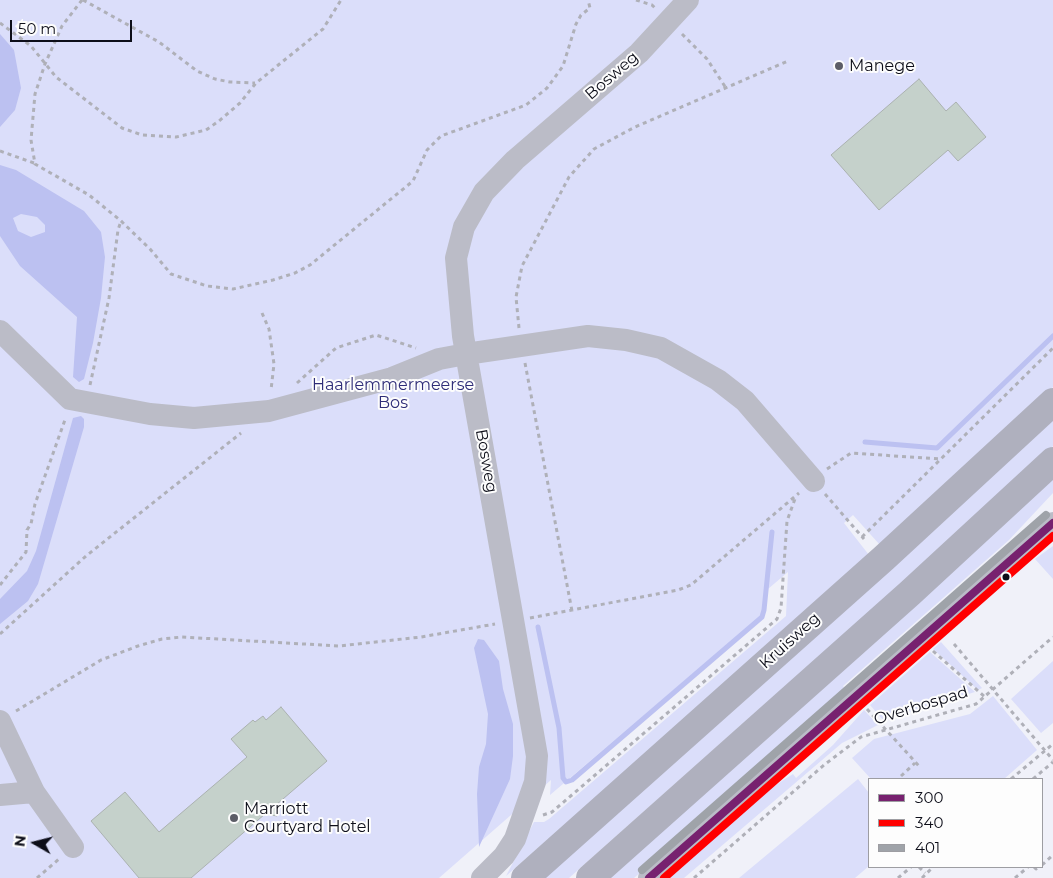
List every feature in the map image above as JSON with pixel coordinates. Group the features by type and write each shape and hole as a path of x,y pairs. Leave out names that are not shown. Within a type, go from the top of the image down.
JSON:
{"highway":[{"name":"Kruisweg","path":"525,878 884,558 1053,402"},
{"path":"590,878 910,594 1053,461"}],"street":[{"name":"Bosweg","path":"482,878 504,856 515,839 535,782 537,756 515,620 466,354 458,295 456,258 464,227 484,192 515,160 639,53 688,0"},
{"path":"0,331 77,400 150,414 194,418 269,411 392,378 439,359 521,344 588,336 626,340 662,348 718,380 745,401 814,481"},
{"path":"649,878 1053,523"},
{"path":"7,716 34,792 73,848"},
{"path":"0,795 34,792"}],"path":[{"path":"35,164 31,140 35,94 45,64 62,26 82,0 159,42 197,71 230,82 256,83"},
{"path":"0,23 31,46 56,77 122,128 142,135 176,137 206,130 240,102 256,83 323,29 341,0"},
{"path":"0,151 35,164 89,195 121,221 150,249 171,274 187,281 207,286 233,288 295,273 310,265 413,181 427,150 441,136 526,105 547,88 563,66 576,24 581,15 590,8 588,0"},
{"path":"636,0 652,2 668,22 706,59 726,88"},
{"path":"572,611 521,344 516,298 522,266 569,177 594,149 635,127 788,61"},
{"path":"0,584 26,552 26,530 31,524 35,504 58,437 96,366 110,298 118,230 121,221"},
{"path":"0,634 86,556 269,411 274,364 269,330 262,313"},
{"path":"294,386 336,348 376,335 410,345 439,359"},
{"path":"940,459 850,453 834,462 814,481 863,538 1053,348"},
{"path":"7,716 101,660 138,646 162,640 182,637 339,646 421,637 572,611 678,590 691,584 796,495 788,521 781,608 777,618 552,812 538,815 526,811"},
{"name":"Overbospad","path":"694,878 824,765 861,737 976,704 1053,637"},
{"path":"954,644 1053,761 1034,778"},
{"path":"936,654 985,697"},
{"path":"868,710 917,764 901,776"},
{"path":"1012,778 1053,744"},
{"path":"37,878 73,848"},
{"path":"1043,864 1053,855"},
{"path":"898,878 910,868"},
{"path":"920,868 925,873"},
{"path":"922,878 932,868"},
{"path":"1015,878 1027,868"}],"green space":[{"name":"Haarlemmermeerse Bos","path":"0,0 1053,0 1053,387 880,545 853,515 844,523 869,555 785,633 506,876 534,822 544,822 549,819 786,616 788,572 768,589 763,614 550,795 551,780 439,878 0,878"},
{"path":"1053,419 1053,446 969,523 569,878 540,878"},
{"path":"1053,475 1053,493 1009,540 843,686 848,693 634,878 608,878"},
{"path":"1053,546 1053,579 1035,559"},
{"path":"941,642 982,688 978,690 933,649"},
{"path":"930,652 975,692 883,720 870,705"},
{"path":"1053,661 1053,723 1041,733 1011,699"},
{"path":"993,696 1037,750 1005,778 870,778 852,758 874,739 970,714"},
{"path":"864,710 878,725 842,743 684,878 658,878 744,805 793,774 796,778 833,745"},
{"path":"858,779 868,792 868,867 855,878 739,878"}],"water":[{"path":"0,34 14,50 21,88 15,110 0,127"},
{"path":"0,165 16,170 84,211 101,232 105,257 101,298 84,379 79,382 73,377 77,317 20,266 0,236","holes":["21,214 37,217 45,225 45,232 31,237 18,231 13,218"]},
{"path":"81,416 84,419 84,427 38,584 28,601 0,624 0,599 27,571 36,551 73,418"},
{"path":"478,639 484,640 499,661 503,689 513,724 513,756 510,779 479,847 477,794 479,767 486,744 488,714 474,648"}],"building":[{"path":"919,79 946,111 956,102 986,137 958,161 948,150 879,210 831,155"},
{"path":"281,707 327,761 276,805 277,816 265,814 191,878 139,878 91,821 125,792 159,832 247,757 231,739 253,720 255,722 263,716 266,720"}],"waterway":[{"path":"865,442 937,448 1053,336"},
{"path":"538,627 559,728 563,778 566,782 572,780 762,617 772,532"}],"transit line":[{"name":"401","path":"642,870 1046,515"},
{"name":"300","path":"649,878 1053,523"},
{"name":"340","path":"664,878 1053,536"}],"place":[{"name":"Manege","path":"839,66"},
{"name":"Marriott Courtyard Hotel","path":"234,818"}]}
